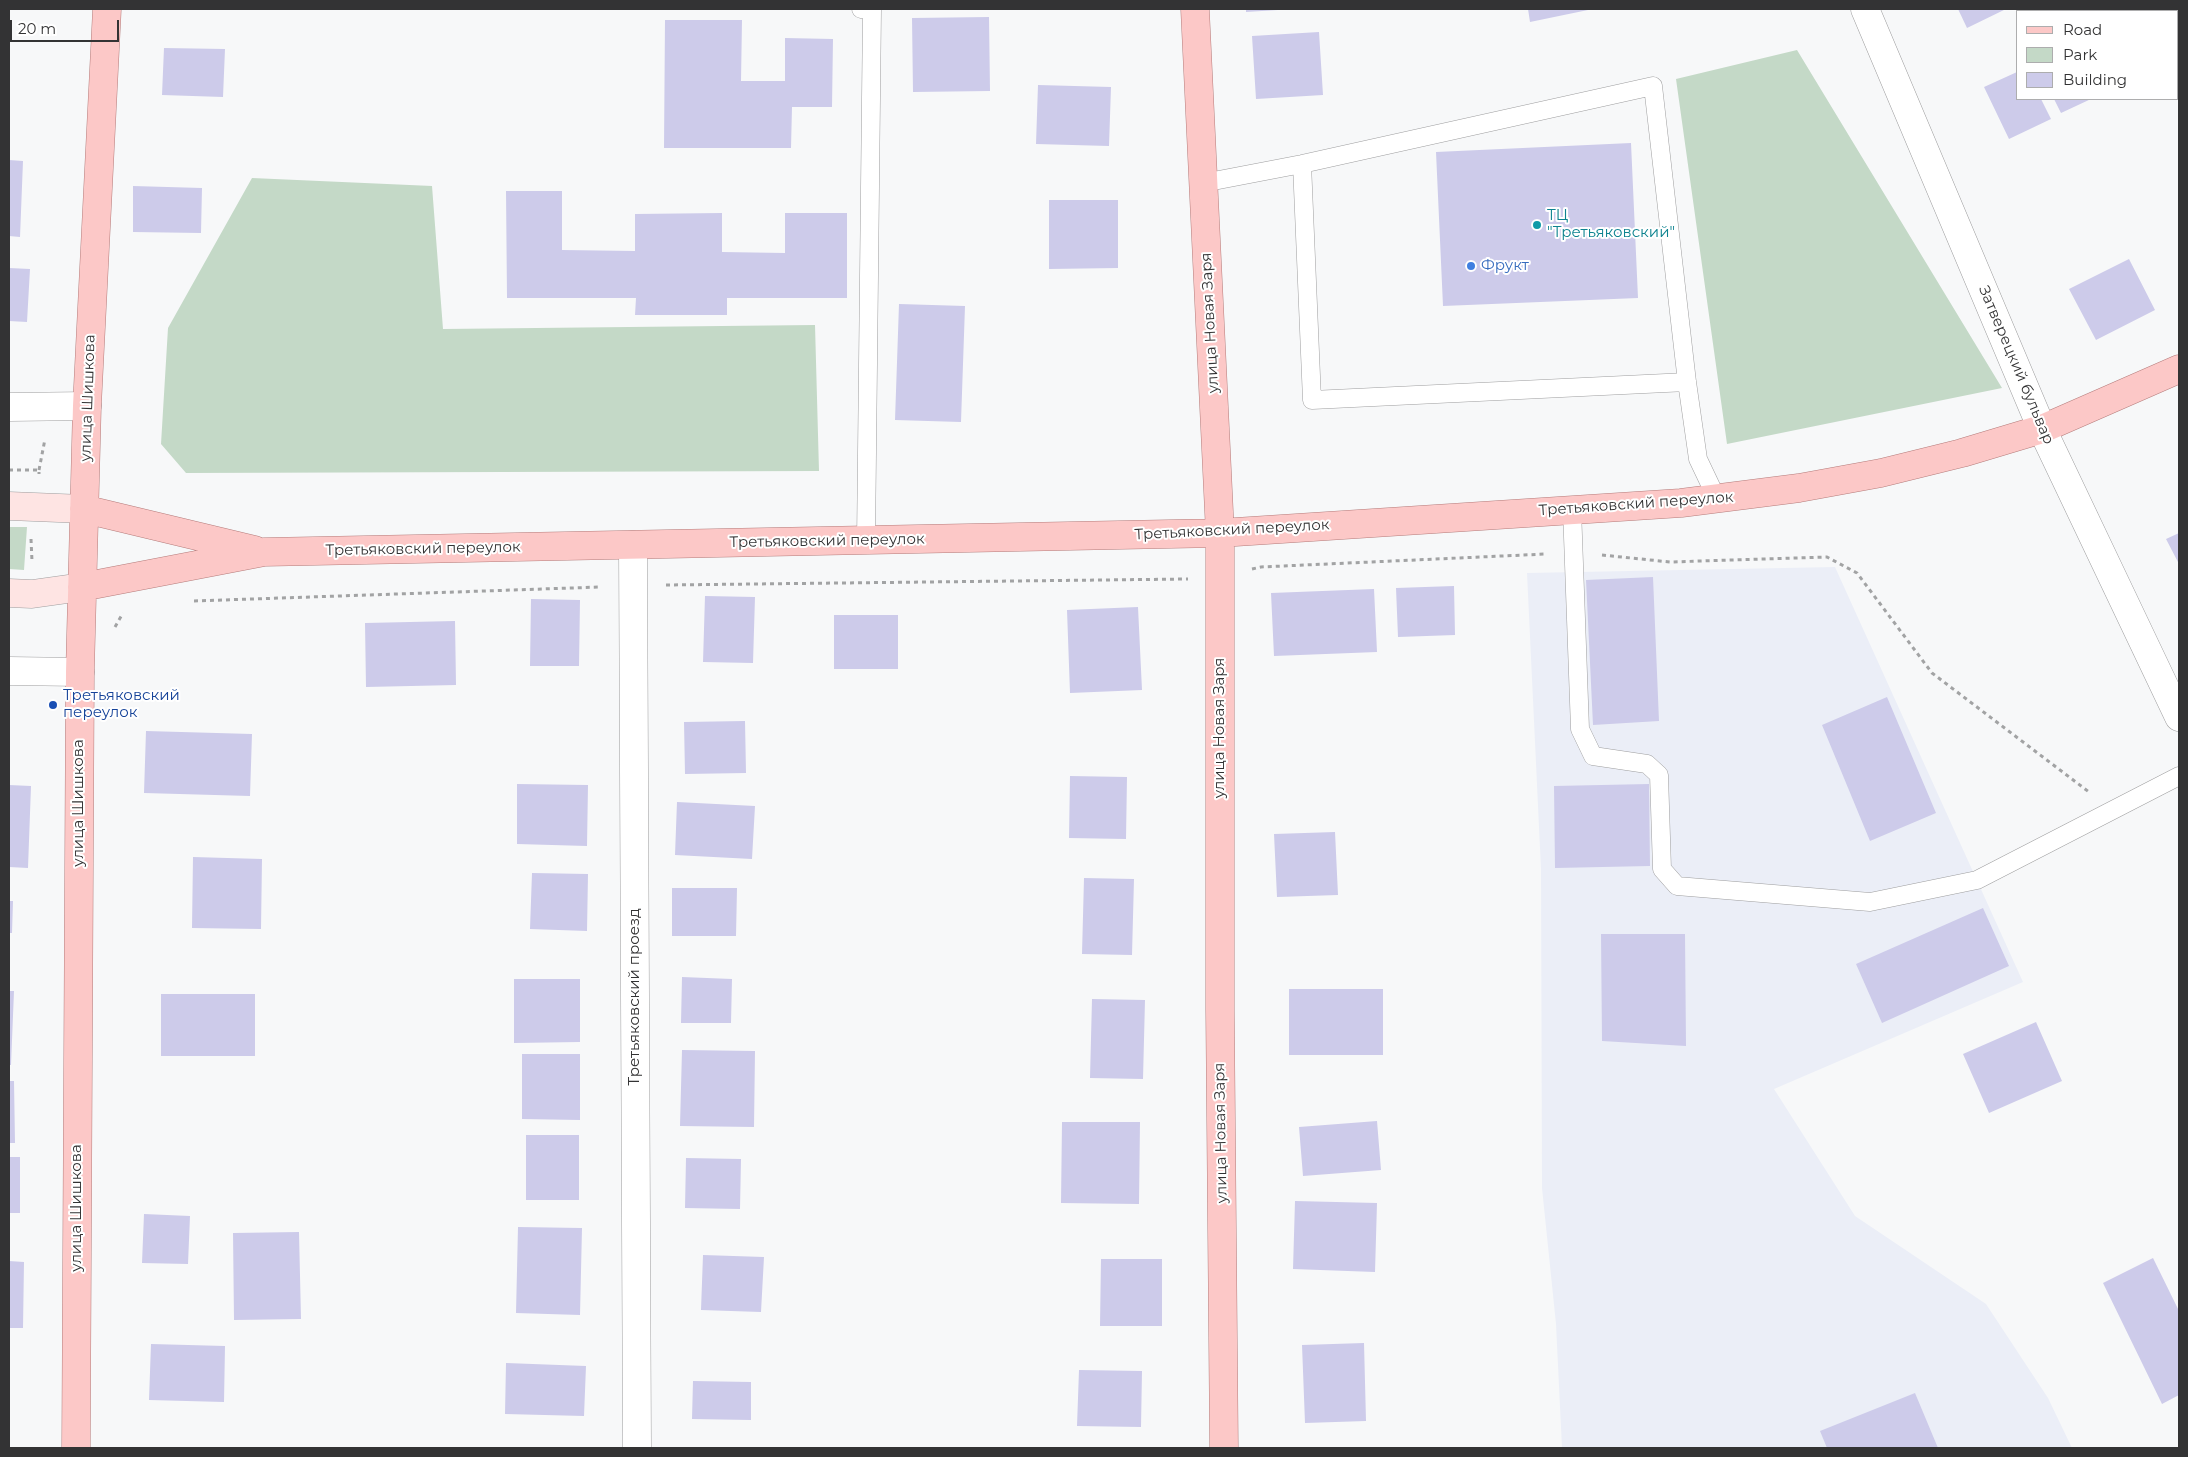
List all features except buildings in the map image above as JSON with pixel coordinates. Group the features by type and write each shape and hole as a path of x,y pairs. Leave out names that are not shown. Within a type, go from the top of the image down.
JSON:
{"main road":[{"name":"улица Шишкова","path":"76,1448 80,636 87,406 108,9"},
{"name":"улица Новая Заря","path":"1195,9 1220,533 1220,1020 1224,1448"},
{"name":"Третьяковский переулок","path":"9,593 32,594 82,587 264,552 1220,533 1572,509 1645,506 1717,499 1800,488 1881,472 1962,452 2042,428 2179,369"},
{"name":"Третьяковский переулок","path":"9,506 84,509 264,552"}],"street":[{"name":"Затверецкий бульвар","path":"1865,9 2042,428 2179,717"},
{"path":"9,407 87,406"},
{"name":"Третьяковский проезд","path":"633,545 637,1448"},
{"path":"9,671 80,672"}],"lane":[{"path":"861,9 872,10 866,540"},
{"path":"1203,183 1302,164 1654,86 1687,382 1698,459 1717,499"},
{"path":"1302,164 1312,400 1687,382"},
{"path":"1572,509 1580,729 1593,756 1647,764 1659,775 1662,869 1677,886 1870,902 1977,880 2179,776"}],"path":[{"path":"187,601 634,585 1220,579 1261,567 1574,553 1670,562 1827,557 1857,573 1932,672 2113,810"},
{"path":"80,636 110,637 124,612"}],"shaded area":[{"path":"1835,567 2023,982 1774,1089 1855,1216 1986,1304 2048,1398 2072,1448 1562,1448 1556,1324 1542,1188 1541,869 1527,573"}],"green space":[{"path":"1797,50 2002,388 1727,444 1676,79"},
{"path":"252,178 432,186 443,329 815,325 819,471 186,473 161,444 168,328"},
{"path":"9,527 27,527 24,570 9,569"}],"place":[{"name":"ТЦ \"Третьяковский\"","path":"1537,225"},
{"name":"Фрукт","path":"1471,266"},
{"name":"Третьяковский переулок","path":"53,705"}]}
